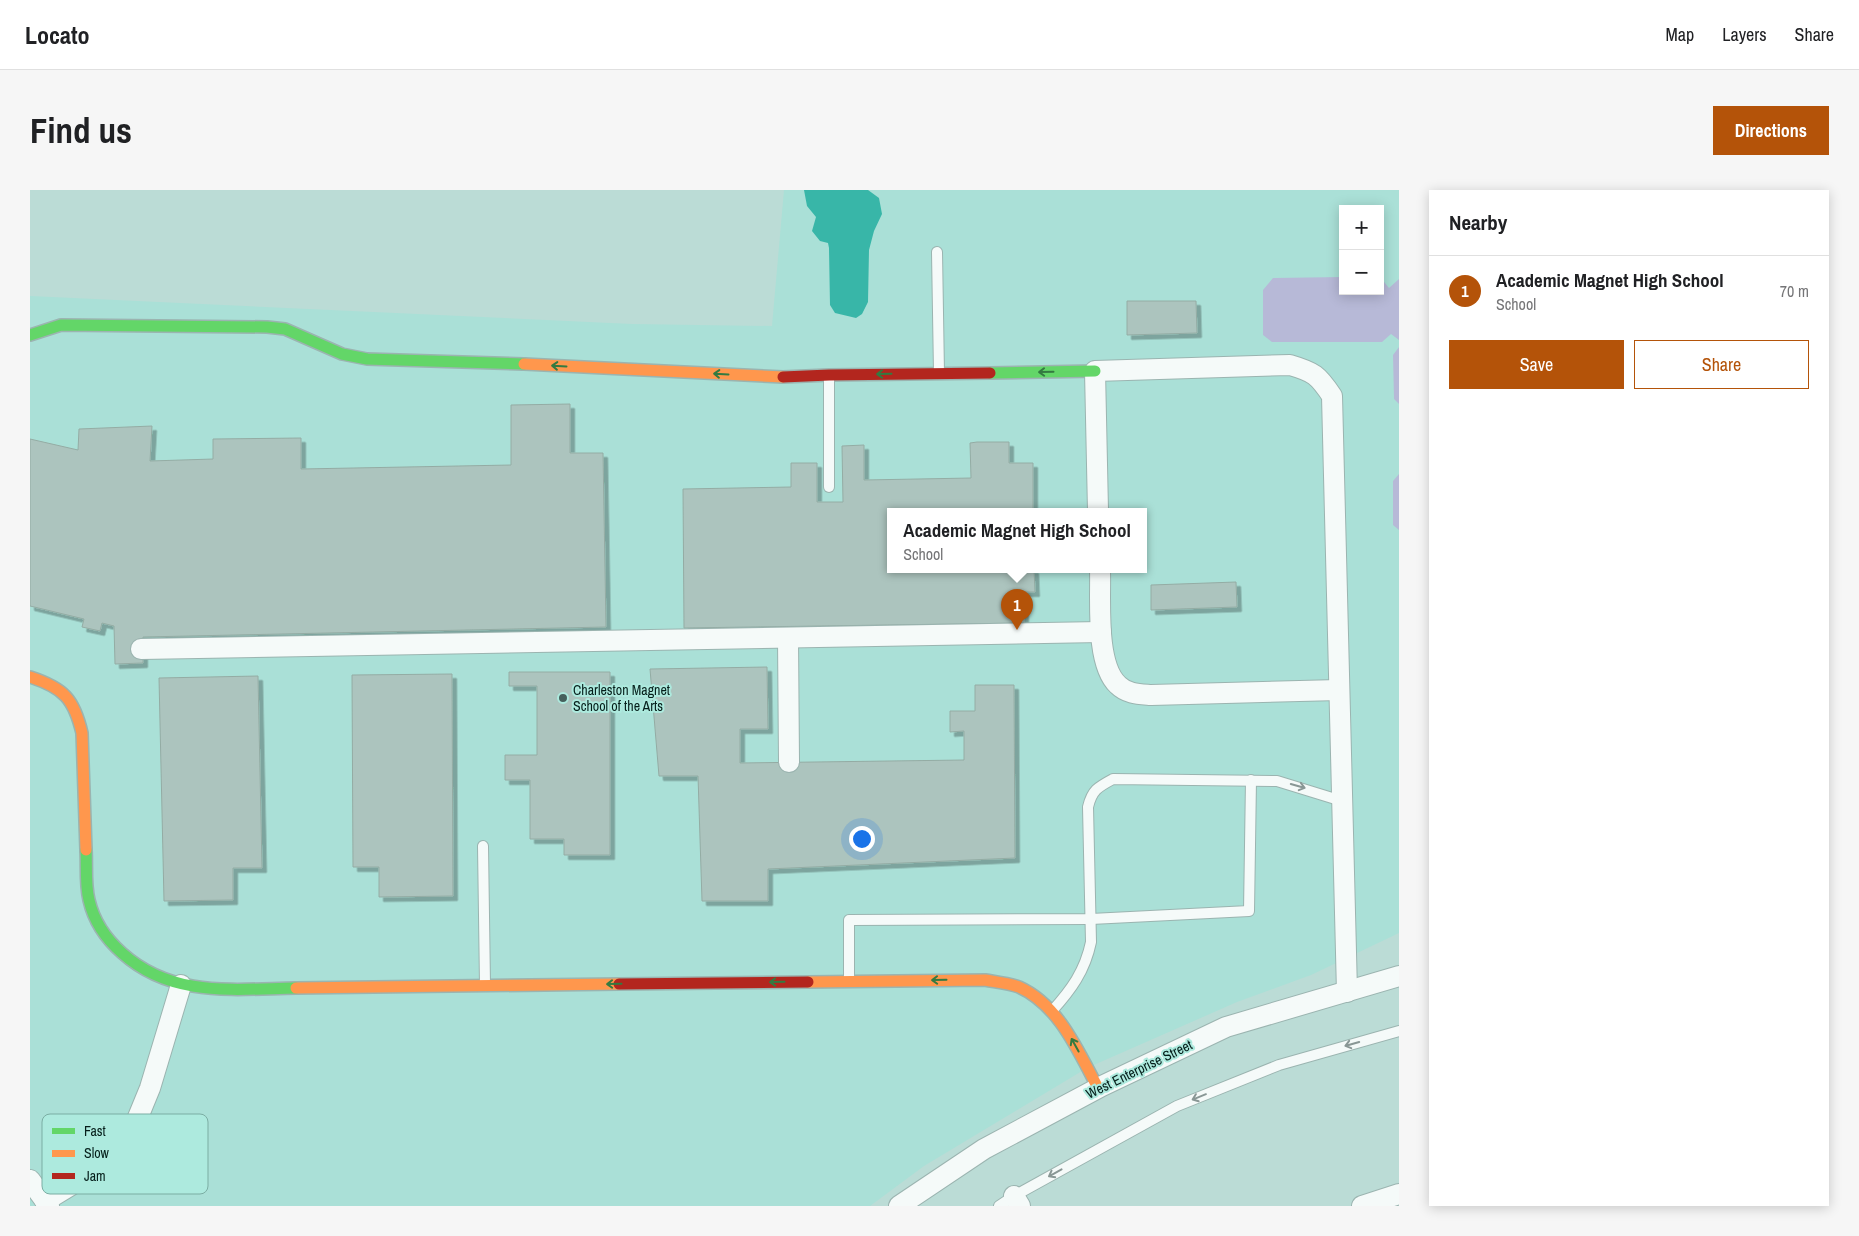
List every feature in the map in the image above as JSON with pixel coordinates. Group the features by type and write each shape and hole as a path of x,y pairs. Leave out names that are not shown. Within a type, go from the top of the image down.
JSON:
{"street":[{"path":"30,335 61,326 267,327 285,329 342,354 366,359 480,362 794,378 830,375 1095,371 1290,365 1310,371 1322,381 1332,396 1347,992"},
{"path":"1095,371 1098,508"},
{"path":"1100,573 1102,649 1108,672 1118,686 1133,694 1339,690"},
{"path":"141,649 1101,632"},
{"path":"788,638 789,762"},
{"path":"30,677 43,680 58,688 71,700 78,714 82,733 88,897 95,919 113,945 136,965 164,980 206,989 985,980 1007,983 1023,989 1040,1000 1069,1036 1098,1088"},
{"name":"West Enterprise Street","path":"899,1206 984,1149 1098,1088 1226,1027 1399,976"},
{"path":"139,1114 156,1070 181,985"},
{"path":"30,1180 47,1203 60,1194"},
{"path":"1362,1206 1399,1194"}],"lane":[{"path":"937,252 939,374"},
{"path":"829,487 830,375"},
{"path":"1051,1012 1073,986 1088,958 1091,942 1088,807 1091,795 1098,787 1113,779 1277,781 1342,801"},
{"path":"849,981 848,920 1090,919 1248,911 1251,780"},
{"path":"483,846 485,985"},
{"path":"1011,1203 1177,1106 1279,1065 1399,1031"}],"shaded area":[{"path":"784,190 1399,190 1399,933 1311,975 1237,1002 1087,1068 924,1166 870,1206 30,1206 30,296 632,324 772,326"},
{"path":"804,190 868,190 879,198 882,214 874,231 869,250 868,302 862,314 856,318 835,313 830,305 828,243 820,241 812,231 816,217 807,206"},
{"path":"1339,277 1339,295 1384,295 1384,282 1389,288 1399,279 1399,340 1391,334 1382,342 1272,342 1263,335 1263,290 1273,278"},
{"path":"1399,347 1399,404 1394,399 1393,355"},
{"path":"1399,474 1399,530 1393,525 1393,481"}],"building":[{"path":"1127,301 1196,301 1197,333 1127,335"},
{"path":"570,404 570,453 603,453 606,627 143,637 143,663 115,664 114,626 102,623 100,631 82,627 84,619 30,606 30,439 78,450 79,429 152,426 150,461 213,459 213,439 301,438 301,469 511,465 511,405"},
{"path":"1009,442 1009,463 1033,463 1033,508 887,508 887,573 1034,573 1035,592 1024,592 1024,623 684,628 683,489 791,487 791,463 817,463 817,502 843,502 842,446 864,445 864,480 971,478 970,443"},
{"path":"1236,582 1237,607 1151,610 1151,585"},
{"path":"767,667 768,729 740,729 740,763 964,760 964,731 950,732 950,711 975,711 975,685 1014,685 1015,858 768,869 768,901 702,901 698,776 659,776 650,669"},
{"path":"509,672 610,672 610,855 564,855 564,839 530,839 530,780 505,780 505,755 537,755 537,686 509,686"},
{"path":"452,674 453,896 379,897 379,867 353,867 352,675"},
{"path":"258,676 262,868 233,868 233,900 164,901 159,678"}],"traffic: fast":[{"path":"30,335 61,325 267,327 285,329 342,354 367,359 524,364"},
{"path":"990,373 1095,371"},
{"path":"86,850 88,894 97,922 116,947 141,967 162,978 204,988 296,988"}],"traffic: slow":[{"path":"524,364 783,377"},
{"path":"30,677 42,681 66,696 79,721 82,733 86,850"},
{"path":"808,982 985,980 1019,987 1033,995 1056,1017 1075,1045 1098,1088"},
{"path":"296,988 619,984"}],"traffic: jam":[{"path":"783,377 990,373"},
{"path":"619,984 808,982"}],"place":[{"name":"Academic Magnet High School","path":"1017,630"},
{"name":"Charleston Magnet School of the Arts","path":"563,698"}]}
